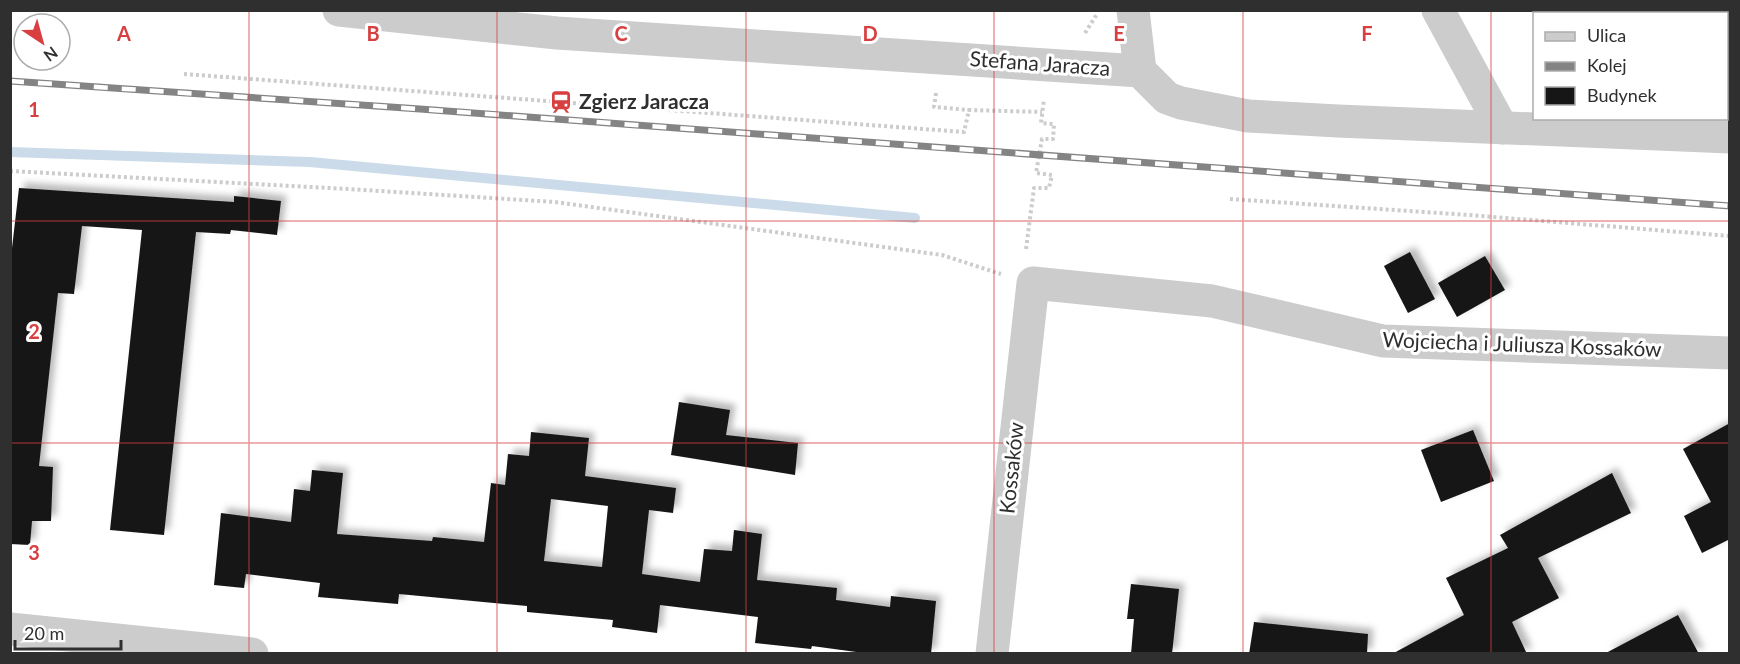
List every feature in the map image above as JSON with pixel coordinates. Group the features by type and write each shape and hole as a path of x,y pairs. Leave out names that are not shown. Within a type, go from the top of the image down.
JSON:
{"street":[{"name":"Stefana Jaracza","path":"339,10 559,22 1140,71 1167,98 1181,103 1248,116 1730,137"},
{"path":"1133,10 1140,71"},
{"path":"1438,10 1502,128"},
{"name":"Wojciecha i Juliusza Kossaków","path":"1017,278 1212,301 1383,341 1730,354"},
{"name":"Kossaków","path":"992,654 1017,278"},
{"path":"10,629 252,654"}],"path":[{"path":"10,171 555,202 942,255 1017,278 1025,260 1034,188 1049,188 1052,175 1036,173 1042,139 1053,139 1054,124 1041,123 1046,86 1062,66"},
{"path":"184,74 964,132 969,110"},
{"path":"936,93 934,106 969,110 1042,112"},
{"path":"1230,199 1730,236"}],"building":[{"path":"19,188 234,202 234,196 281,201 277,235 231,230 230,234 196,232 164,535 110,530 142,230 82,226 74,294 58,293 39,466 53,467 51,521 32,521 30,545 10,544 10,265"},
{"path":"1410,252 1435,299 1408,313 1384,266"},
{"path":"1485,256 1505,290 1457,317 1438,283"},
{"path":"679,402 730,410 726,435 798,443 795,475 671,455"},
{"path":"1730,423 1730,539 1702,553 1684,516 1711,502 1683,449"},
{"path":"1473,430 1494,481 1441,502 1421,450"},
{"path":"531,432 589,438 585,476 676,488 673,513 649,510 642,574 700,582 704,549 732,551 734,530 762,534 757,580 837,588 836,600 890,607 891,596 936,601 931,654 871,654 812,646 811,649 755,643 758,617 660,605 657,633 612,627 613,620 527,612 527,606 399,594 398,604 318,597 320,583 246,574 244,588 214,585 221,513 291,522 294,489 310,491 312,470 343,473 337,534 432,541 433,537 484,542 491,483 505,485 508,454 529,456","holes":["551,499 608,506 602,567 544,561"]},
{"path":"1612,473 1631,513 1538,558 1559,598 1512,622 1527,654 1392,654 1464,615 1446,578 1508,548 1500,535"},
{"path":"1131,584 1179,589 1172,654 1131,654 1134,619 1127,619"},
{"path":"1678,615 1699,654 1604,654"},
{"path":"1254,622 1368,634 1367,654 1249,654"}],"waterway":[{"path":"10,152 310,162 915,218"}],"railway":[{"path":"10,81 1730,206"}],"place":[{"name":"Zgierz Jaracza","path":"561,102"}]}
